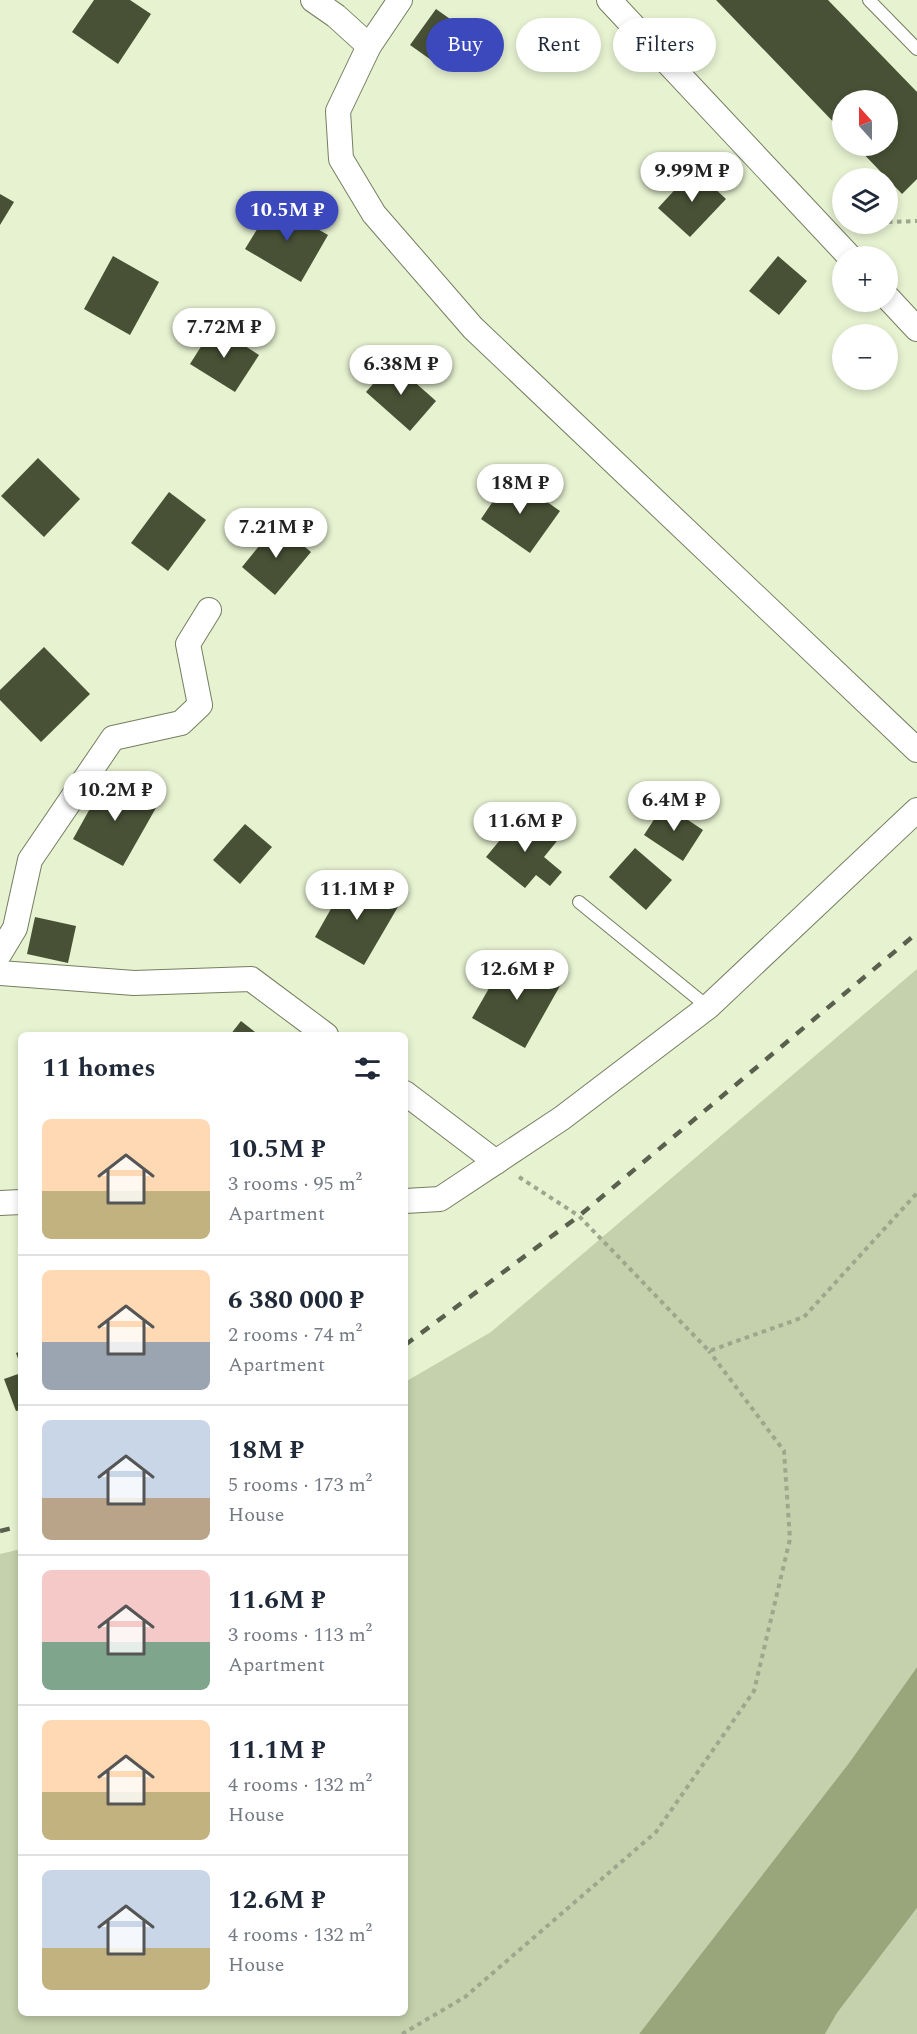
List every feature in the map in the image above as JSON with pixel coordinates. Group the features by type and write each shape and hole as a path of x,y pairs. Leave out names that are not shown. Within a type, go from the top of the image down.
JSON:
{"street":[{"path":"313,0 336,16 369,46"},
{"path":"400,0 369,46 338,111 341,159 374,214 473,328 917,750"},
{"path":"609,0 840,246"},
{"path":"898,308 917,328"},
{"path":"0,953 15,928 30,860 113,738 182,723 200,705 188,644 209,610"},
{"path":"408,1201 440,1199 562,1118 708,1007 917,810"},
{"path":"0,973 135,983 250,979 322,1032"},
{"path":"408,1095 496,1162"},
{"path":"0,1203 18,1202"}],"lane":[{"path":"869,0 917,49"},
{"path":"579,902 708,1007"}],"path":[{"path":"898,222 917,221"},
{"path":"402,2034 465,1998 656,1832 754,1691 790,1539 784,1451 709,1351 579,1216 496,1162"},
{"path":"709,1351 804,1317 917,1193"},
{"path":"415,2026 418,2034"}],"shaded area":[{"path":"917,969 917,1667 849,1763 639,2034 0,2034 0,1554 18,1550 18,2016 408,2016 408,1380 491,1332"},
{"path":"917,1667 917,1908 837,2013 825,2034 639,2034 849,1763"},
{"path":"917,1908 917,2034 825,2034 837,2013"}],"building":[{"path":"94,0 130,0 151,14 118,64 72,32"},
{"path":"716,0 828,0 917,92 917,179 902,194 898,190 898,168 877,168 866,156 898,156 898,90 832,90 832,121"},
{"path":"436,9 449,18 430,18"},
{"path":"426,23 426,56 410,45"},
{"path":"694,169 726,199 690,237 658,208"},
{"path":"0,194 14,202 0,225"},
{"path":"273,203 328,235 301,282 245,249"},
{"path":"113,256 159,282 130,335 84,309"},
{"path":"778,256 807,281 779,315 749,291"},
{"path":"214,326 259,355 235,392 190,364"},
{"path":"392,362 436,401 410,431 366,392"},
{"path":"38,458 80,499 44,537 1,496"},
{"path":"510,476 560,511 530,553 481,519"},
{"path":"169,492 206,520 168,571 131,543"},
{"path":"277,524 311,552 275,595 242,567"},
{"path":"44,647 90,694 41,742 0,700 0,690"},
{"path":"107,778 157,806 123,866 73,839"},
{"path":"664,804 703,830 683,861 644,835"},
{"path":"522,813 557,841 544,857 562,872 550,886 536,875 525,888 486,857"},
{"path":"245,824 272,847 240,884 213,860"},
{"path":"635,848 672,880 646,910 609,877"},
{"path":"349,877 399,905 364,965 315,937"},
{"path":"35,917 76,926 68,963 27,954"},
{"path":"508,955 561,984 525,1048 472,1018"},
{"path":"241,1021 255,1032 232,1032"},
{"path":"18,1374 18,1411 16,1411 4,1379"}],"railway":[{"path":"408,1343 579,1216 917,933"},
{"path":"0,1531 18,1527"}]}
